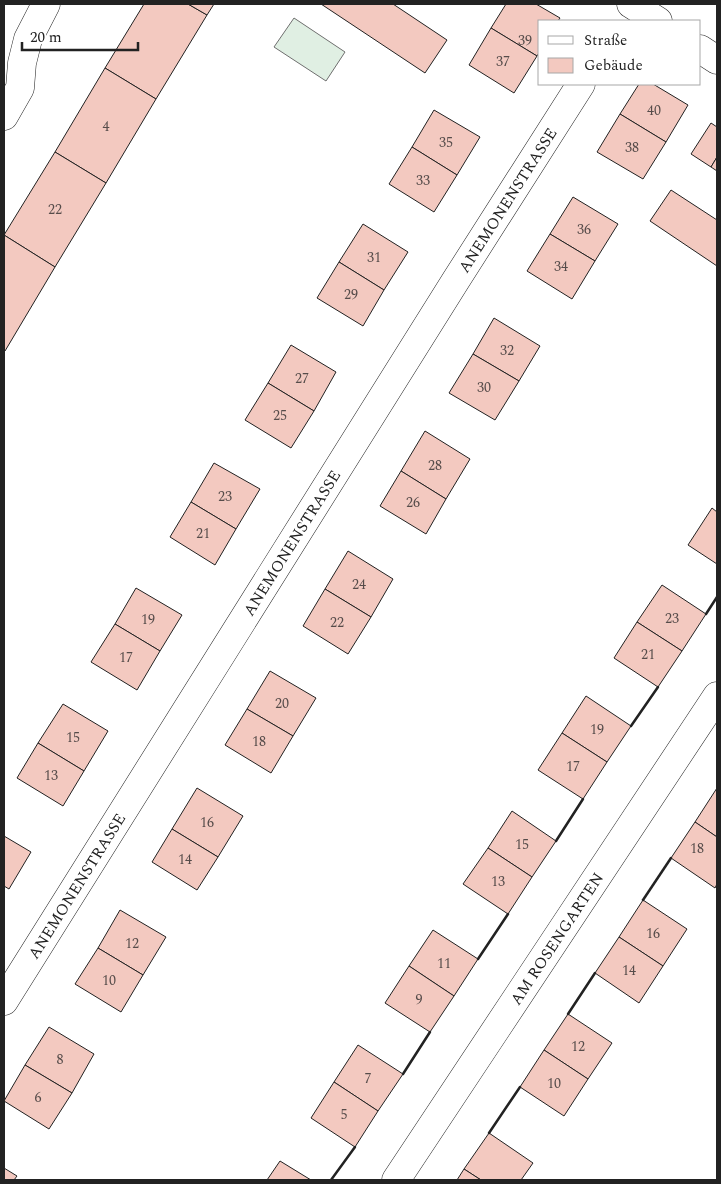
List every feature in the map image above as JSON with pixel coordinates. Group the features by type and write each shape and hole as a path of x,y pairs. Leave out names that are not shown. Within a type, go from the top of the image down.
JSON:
{"street":[{"path":"4,116 20,88 13,58 28,39 46,4"},
{"path":"622,20 632,4 656,20"},
{"path":"701,50 717,60"},
{"name":"ANEMONENSTRASSE","path":"4,1001 580,85"},
{"name":"AM ROSENGARTEN","path":"396,1180 717,696"}],"green space":[{"path":"294,18 345,52 326,81 274,47"}],"building":[{"path":"144,4 188,4 207,15 156,99 105,68"},
{"path":"188,4 214,4 207,15"},
{"path":"321,4 393,4 447,40 425,73"},
{"path":"506,4 536,4 560,18 559,20 538,20 537,56 491,28"},
{"path":"491,28 537,56 514,93 469,65"},
{"path":"105,68 156,99 106,183 55,152"},
{"path":"638,85 655,85 688,105 666,142 620,114"},
{"path":"434,110 480,137 457,175 412,147"},
{"path":"620,114 666,142 643,179 597,152"},
{"path":"711,123 717,127 717,157 711,167 691,154"},
{"path":"412,147 457,175 434,212 389,184"},
{"path":"55,152 106,183 55,267 4,235"},
{"path":"717,157 717,171 711,167"},
{"path":"671,190 717,220 717,266 650,221"},
{"path":"573,197 618,224 595,261 550,234"},
{"path":"363,224 408,252 384,290 339,262"},
{"path":"550,234 595,261 572,299 527,271"},
{"path":"4,235 55,267 5,351 4,350"},
{"path":"339,262 384,290 363,326 317,298"},
{"path":"494,318 540,346 519,381 473,354"},
{"path":"291,345 336,372 314,411 268,383"},
{"path":"473,354 519,381 495,420 449,393"},
{"path":"268,383 314,411 291,448 245,420"},
{"path":"425,431 470,459 446,499 401,471"},
{"path":"214,463 260,489 236,529 191,502"},
{"path":"401,471 446,499 426,534 380,506"},
{"path":"191,502 236,529 215,565 170,537"},
{"path":"712,508 717,512 717,564 688,545"},
{"path":"348,551 393,579 371,617 325,589"},
{"path":"662,585 706,614 682,651 637,622"},
{"path":"136,588 182,615 160,651 115,624"},
{"path":"325,589 371,617 348,654 303,626"},
{"path":"637,622 682,651 658,687 614,658"},
{"path":"115,624 160,651 137,690 91,662"},
{"path":"270,671 316,698 293,736 247,709"},
{"path":"586,696 631,726 607,762 562,733"},
{"path":"63,704 108,731 84,771 38,743"},
{"path":"247,709 293,736 271,773 225,745"},
{"path":"562,733 607,762 583,799 538,770"},
{"path":"38,743 84,771 63,806 17,778"},
{"path":"197,788 243,816 218,857 172,829"},
{"path":"717,788 717,837 695,822"},
{"path":"512,811 556,841 532,877 488,848"},
{"path":"695,822 717,837 717,884 715,888 671,858"},
{"path":"172,829 218,857 197,890 152,862"},
{"path":"4,836 31,852 9,889 4,886"},
{"path":"488,848 532,877 508,914 463,884"},
{"path":"643,900 687,929 663,966 619,937"},
{"path":"120,910 166,937 143,975 98,948"},
{"path":"433,930 478,959 454,996 409,966"},
{"path":"619,937 663,966 639,1003 595,973"},
{"path":"98,948 143,975 121,1012 75,984"},
{"path":"409,966 454,996 430,1032 385,1003"},
{"path":"568,1014 612,1043 588,1079 544,1050"},
{"path":"49,1027 94,1054 72,1093 25,1065"},
{"path":"358,1045 403,1074 378,1111 334,1082"},
{"path":"544,1050 588,1079 564,1116 520,1087"},
{"path":"25,1065 72,1093 49,1129 4,1101"},
{"path":"334,1082 378,1111 355,1147 311,1118"},
{"path":"489,1133 533,1163 521,1180 481,1180 464,1169"},
{"path":"280,1161 311,1180 267,1180"},
{"path":"4,1168 17,1176 14,1180 4,1180"},
{"path":"464,1169 481,1180 457,1180"}],"wall":[{"path":"706,614 717,597"},
{"path":"631,726 658,687"},
{"path":"556,841 583,799"},
{"path":"643,900 671,858"},
{"path":"478,959 508,914"},
{"path":"568,1014 595,973"},
{"path":"403,1074 430,1032"},
{"path":"489,1133 520,1087"},
{"path":"331,1180 355,1147"}]}
